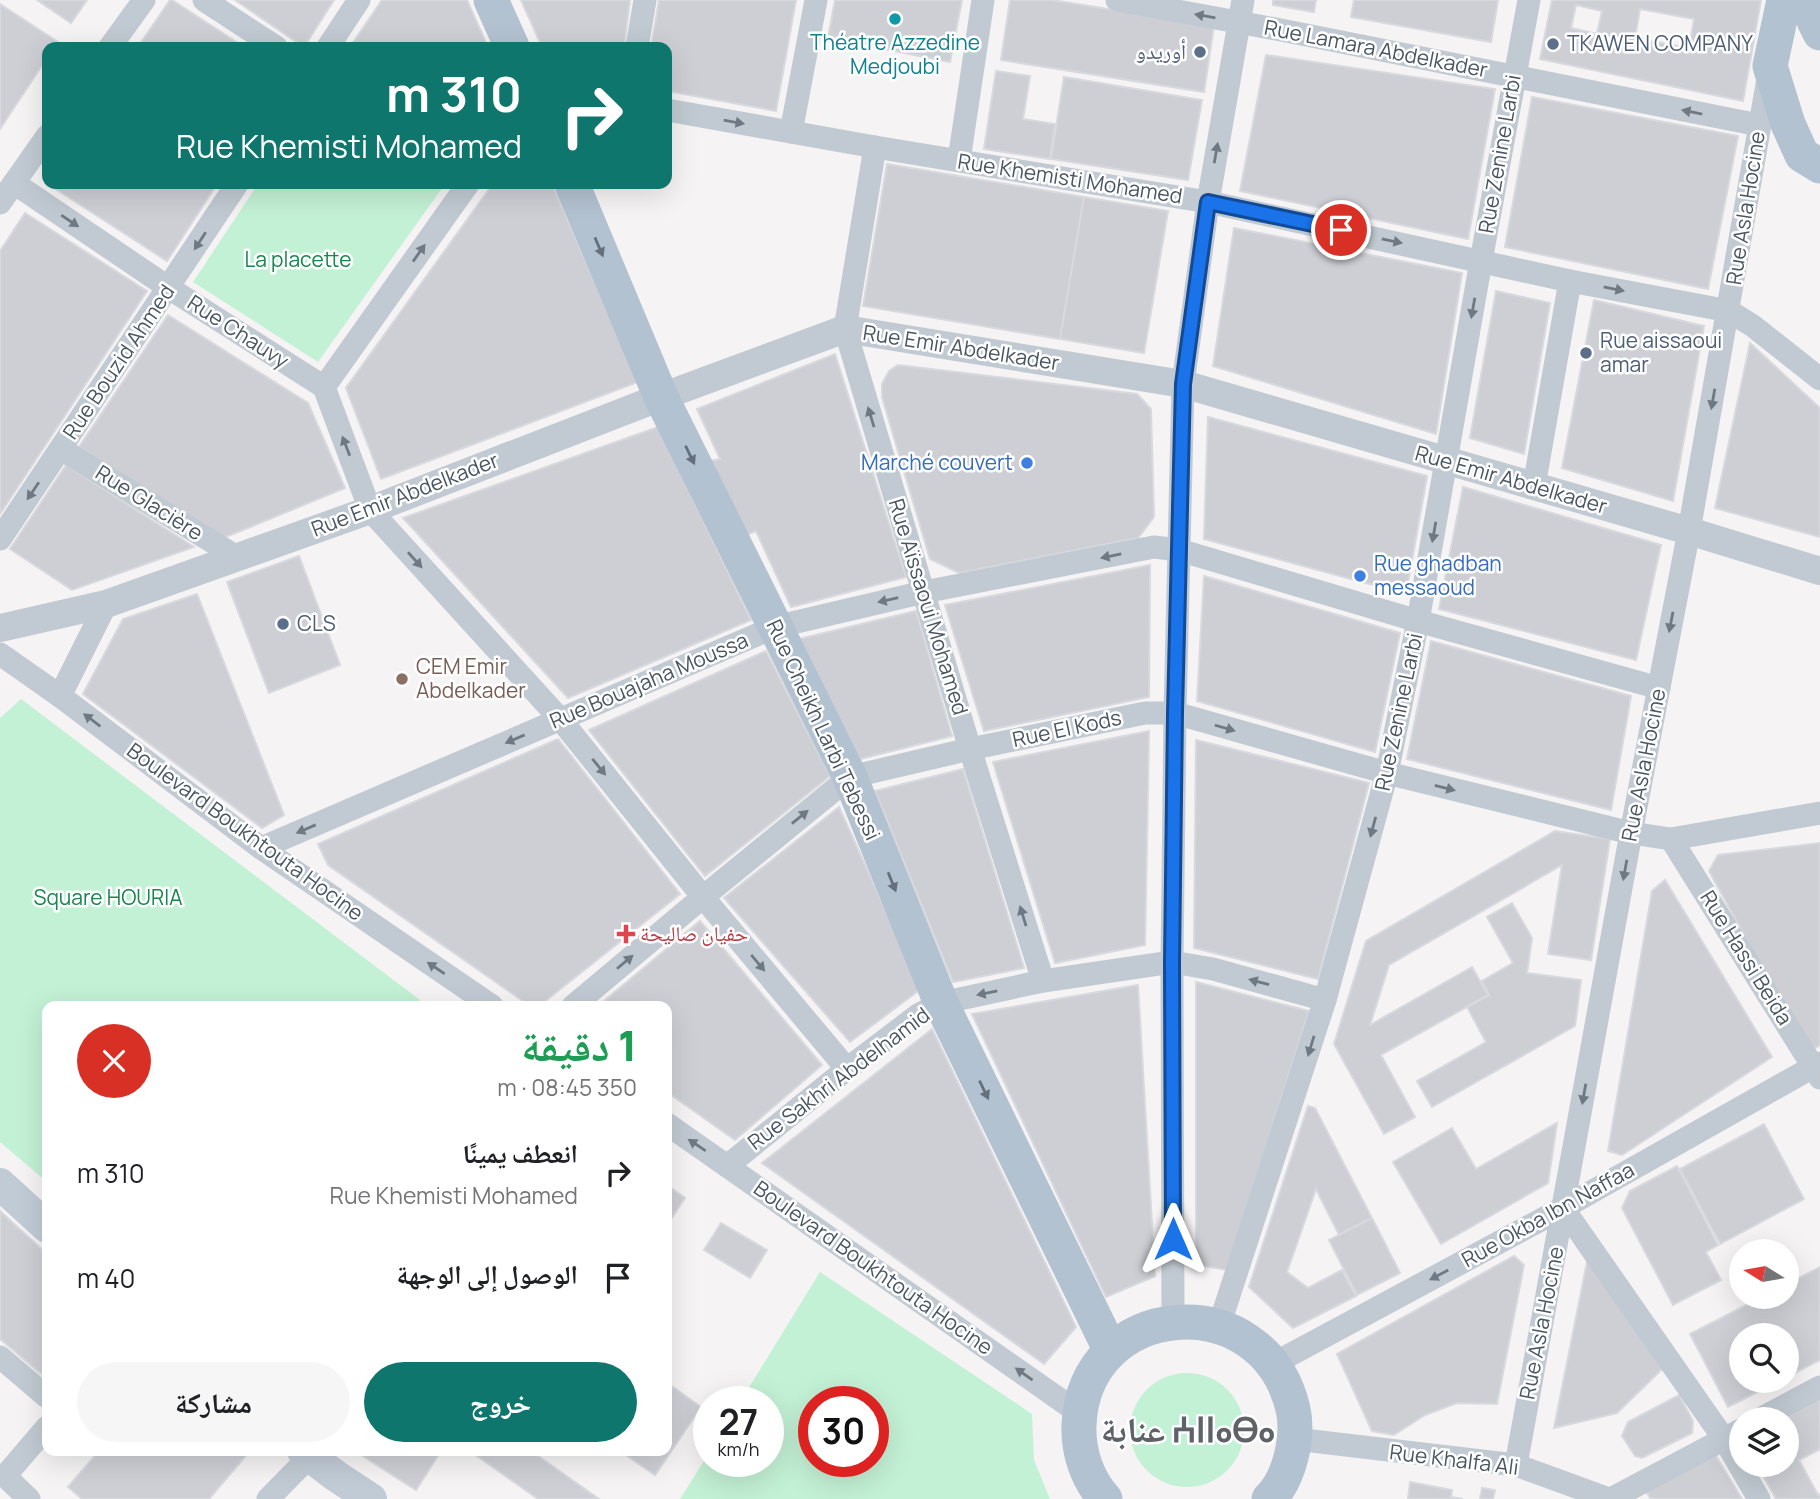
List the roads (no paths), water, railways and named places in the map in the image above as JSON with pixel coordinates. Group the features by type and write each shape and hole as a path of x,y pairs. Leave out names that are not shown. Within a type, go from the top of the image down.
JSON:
{"main road":[{"path":"491,0 510,42"},
{"name":"Rue Asla Hocine","path":"1784,0 1770,66 1788,124 1811,161 1820,184"},
{"path":"1808,0 1820,33"},
{"name":"Rue Cheikh Larbi Tebessi","path":"574,189 661,397 850,777 941,1003 1111,1352"},
{"path":"0,1184 42,1222"},
{"path":"1083,1499 1079,1413 1096,1370 1111,1352 1130,1337 1151,1327 1196,1321 1219,1326 1250,1340 1273,1364 1286,1387 1294,1412 1295,1439 1288,1469 1272,1498"},
{"path":"313,1456 371,1499"},
{"path":"1082,1458 1096,1489 1105,1499"}],"street":[{"path":"114,42 144,0"},
{"path":"205,0 268,42"},
{"path":"330,42 359,0"},
{"path":"638,42 645,0"},
{"path":"791,132 816,0"},
{"path":"959,160 983,0"},
{"name":"Rue Lamara Abdelkader","path":"1117,0 1241,11 1514,76 1759,125"},
{"name":"Rue Zenine Larbi","path":"1219,1326 1325,1000 1387,774 1418,621 1529,0"},
{"path":"1173,1322 1172,962 1183,384 1208,202 1241,11"},
{"name":"Rue Asla Hocine","path":"1516,1465 1729,311 1770,66"},
{"name":"Rue Khemisti Mohamed","path":"672,111 1208,202 1570,281 1729,311 1753,326 1820,379"},
{"path":"0,204 42,143"},
{"name":"Rue Aïssaoui Mohamed","path":"875,147 845,329 970,749 1043,981"},
{"name":"Rue Chauvy","path":"14,183 169,288 324,387"},
{"name":"Rue Bouzid Ahmed","path":"0,539 234,189"},
{"path":"464,189 324,387 370,510 561,720 703,897 847,1069"},
{"path":"1534,486 1570,281"},
{"name":"Rue Emir Abdelkader","path":"0,628 106,604 370,510 845,329 1183,384 1820,570"},
{"name":"Rue Glacière","path":"61,449 237,557"},
{"name":"Rue Bouajaha Moussa","path":"261,848 775,627 924,592 1154,547 1179,550"},
{"path":"1179,550 1418,621 1659,688"},
{"path":"60,696 106,604"},
{"name":"Boulevard Boukhtouta Hocine","path":"0,654 261,848 485,1001"},
{"name":"Rue El Kods","path":"579,1001 850,777 1145,713 1175,713 1387,774 1631,833 1671,839 1820,813"},
{"name":"Rue Hassi Beida","path":"1671,839 1818,1069"},
{"name":"Rue Sakhri Abdelhamid","path":"727,1166 847,1069 918,1015 941,1003 1043,981 1172,962 1213,970 1325,1000"},
{"name":"Rue Okba Ibn Naffaa","path":"1273,1364 1818,1069"},
{"name":"Boulevard Boukhtouta Hocine","path":"672,1128 1079,1413"},
{"path":"1563,1208 1729,1429"},
{"path":"0,1357 42,1393"},
{"path":"1782,1407 1820,1387"},
{"path":"29,1499 5,1476 42,1433"},
{"path":"1610,1499 1729,1436"},
{"name":"Rue Khalfa Ali","path":"1295,1439 1516,1465 1610,1499"},
{"path":"268,1499 306,1456"},
{"path":"1750,1477 1759,1499"}],"place":[{"name":"Théatre Azzedine Medjoubi","path":"895,19"},
{"name":"TKAWEN COMPANY","path":"1553,44"},
{"name":"أوريدو","path":"1200,52"},
{"name":"Rue aissaoui amar","path":"1586,353"},
{"name":"Marché couvert","path":"1027,463"},
{"name":"Rue ghadban messaoud","path":"1360,576"},
{"name":"CLS","path":"283,624"},
{"name":"CEM Emir Abdelkader","path":"402,679"},
{"name":"حفيان صاليحة","path":"626,934"}],"district":[{"name":"عنابة ⵄⵏⵏⴰⴱⴰ","path":"1188,1430"}],"park label":[{"name":"La placette","path":"298,260"},
{"name":"Square HOURIA","path":"108,898"}]}
